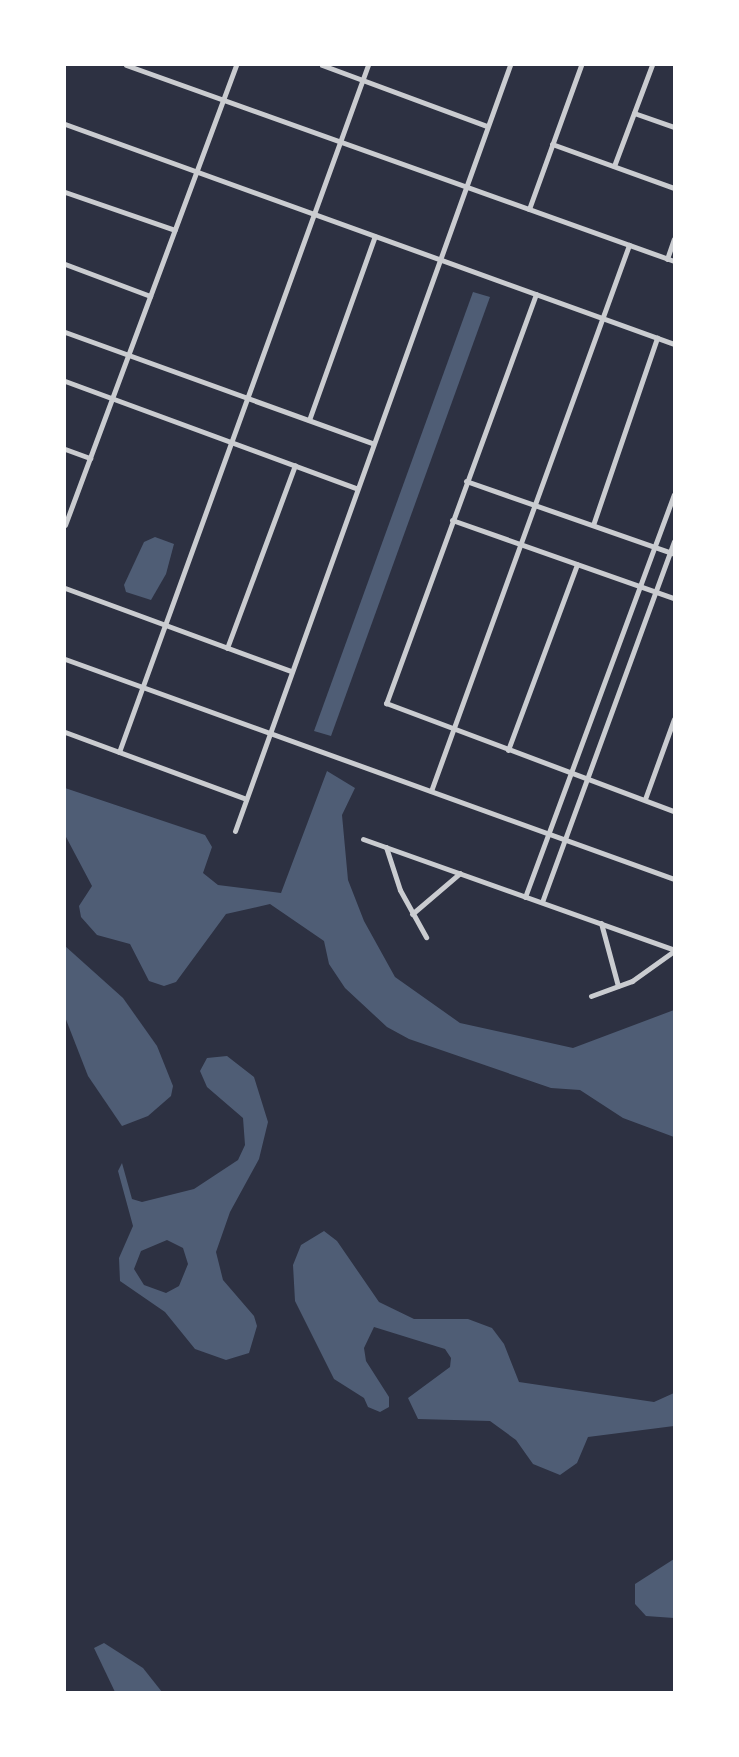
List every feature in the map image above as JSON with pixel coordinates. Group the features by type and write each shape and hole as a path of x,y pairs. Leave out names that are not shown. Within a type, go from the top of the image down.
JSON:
{"street":[{"path":"126,65 674,261"},
{"path":"151,74 155,65"},
{"path":"66,521 236,65"},
{"path":"322,65 486,126"},
{"path":"119,752 368,65"},
{"path":"235,831 464,185 509,67 499,65"},
{"path":"528,209 581,65"},
{"path":"614,166 652,65"},
{"path":"634,113 674,127"},
{"path":"65,124 674,344"},
{"path":"552,144 674,188"},
{"path":"65,192 175,230"},
{"path":"309,420 375,236"},
{"path":"667,259 674,239"},
{"path":"431,791 629,245"},
{"path":"65,264 150,296"},
{"path":"536,294 386,703 674,811"},
{"path":"65,332 372,443"},
{"path":"593,525 657,338"},
{"path":"65,381 356,488"},
{"path":"65,449 90,458"},
{"path":"227,648 295,465"},
{"path":"466,481 672,553"},
{"path":"525,897 674,495"},
{"path":"452,520 674,598"},
{"path":"542,902 672,553 674,541"},
{"path":"508,750 577,564"},
{"path":"65,588 291,671"},
{"path":"65,659 674,879"},
{"path":"645,799 674,719"},
{"path":"65,732 246,799"},
{"path":"363,839 674,950"},
{"path":"386,847 412,914 426,937"},
{"path":"412,914 460,873"},
{"path":"601,923 618,986"},
{"path":"591,996 618,986 674,950"}],"water":[{"path":"473,292 490,297 331,736 314,731"},
{"path":"155,537 174,544 166,574 151,600 126,592 124,585 144,542"},
{"path":"327,771 355,788 342,815 348,880 364,921 395,977 460,1023 573,1048 674,1010 674,1137 623,1118 580,1090 551,1088 409,1039 387,1027 345,988 329,964 324,941 270,904 226,914 176,982 164,986 149,981 130,944 97,935 81,917 79,906 92,886 65,835 65,788 205,835 212,847 203,873 218,885 281,893"},
{"path":"65,946 123,998 157,1046 173,1086 171,1096 148,1116 122,1126 88,1076 65,1017"},
{"path":"227,1056 254,1077 268,1122 259,1159 230,1212 216,1252 223,1280 254,1316 257,1326 249,1353 226,1360 195,1349 165,1312 120,1281 119,1258 133,1226 118,1171 122,1163 132,1199 142,1202 194,1189 238,1160 245,1145 243,1118 207,1087 200,1071 207,1058","holes":["167,1240 183,1248 188,1264 179,1286 166,1293 144,1285 134,1269 141,1251"]},
{"path":"324,1231 337,1241 379,1302 414,1319 468,1319 492,1328 504,1344 519,1382 654,1402 674,1393 674,1426 588,1437 577,1463 560,1475 533,1464 516,1440 490,1421 418,1419 408,1398 450,1367 451,1358 445,1349 374,1327 364,1348 366,1361 389,1397 389,1407 380,1412 368,1407 364,1398 334,1379 295,1301 293,1265 301,1245"},
{"path":"674,1559 674,1618 646,1616 635,1604 635,1584"},
{"path":"104,1643 143,1668 162,1692 115,1692 94,1648"}]}
